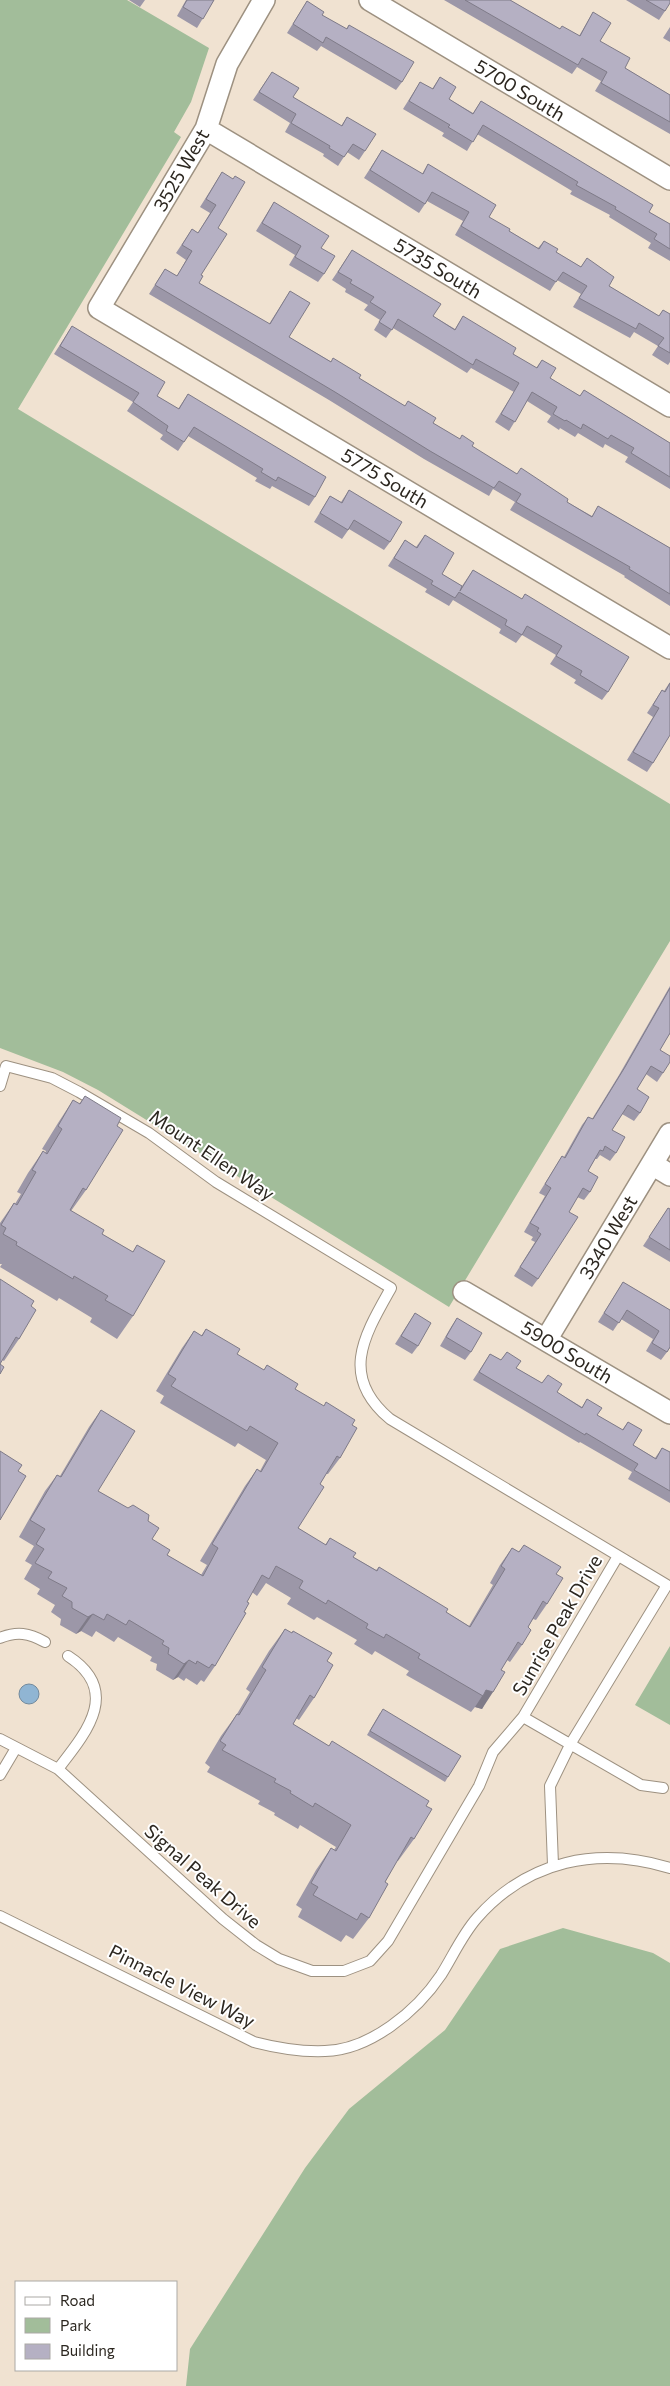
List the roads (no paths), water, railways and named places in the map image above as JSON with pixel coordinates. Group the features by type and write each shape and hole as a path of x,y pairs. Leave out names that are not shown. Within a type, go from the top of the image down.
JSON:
{"street":[{"name":"3525 West","path":"99,308 206,129 227,64 264,0"},
{"name":"5700 South","path":"370,0 670,180"},
{"name":"5735 South","path":"206,129 670,406"},
{"name":"5775 South","path":"99,308 670,648"},
{"name":"3340 West","path":"546,1340 661,1170 670,1134"},
{"name":"5900 South","path":"464,1292 670,1413"}],"lane":[{"name":"Mount Ellen Way","path":"0,1086 6,1066 52,1078 80,1092 149,1134 216,1182 391,1288"},
{"name":"Sunrise Peak Drive","path":"344,1971 370,1961 382,1949 479,1786 493,1752 524,1717 618,1556 390,1419 374,1405 364,1387 360,1357 365,1336 391,1288"},
{"path":"553,1865 550,1786 571,1743 667,1585 618,1556"},
{"path":"0,1638 16,1632 45,1642"},
{"path":"58,1769 83,1736 96,1705 96,1696 86,1672 68,1656"},
{"path":"524,1717 641,1784 663,1788"},
{"name":"Signal Peak Drive","path":"0,1739 58,1769 223,1919 256,1944 301,1968 323,1972 344,1971"},
{"path":"0,1775 16,1748"},
{"name":"Pinnacle View Way","path":"0,1916 254,2042 288,2050 326,2051 353,2046 398,2022 421,2002 441,1976 462,1939 482,1913 520,1882 553,1865 610,1857 643,1860 670,1868"}],"water":[{"path":"29,1684 36,1687 39,1694 36,1701 29,1704 22,1701 19,1694 22,1687"}]}
